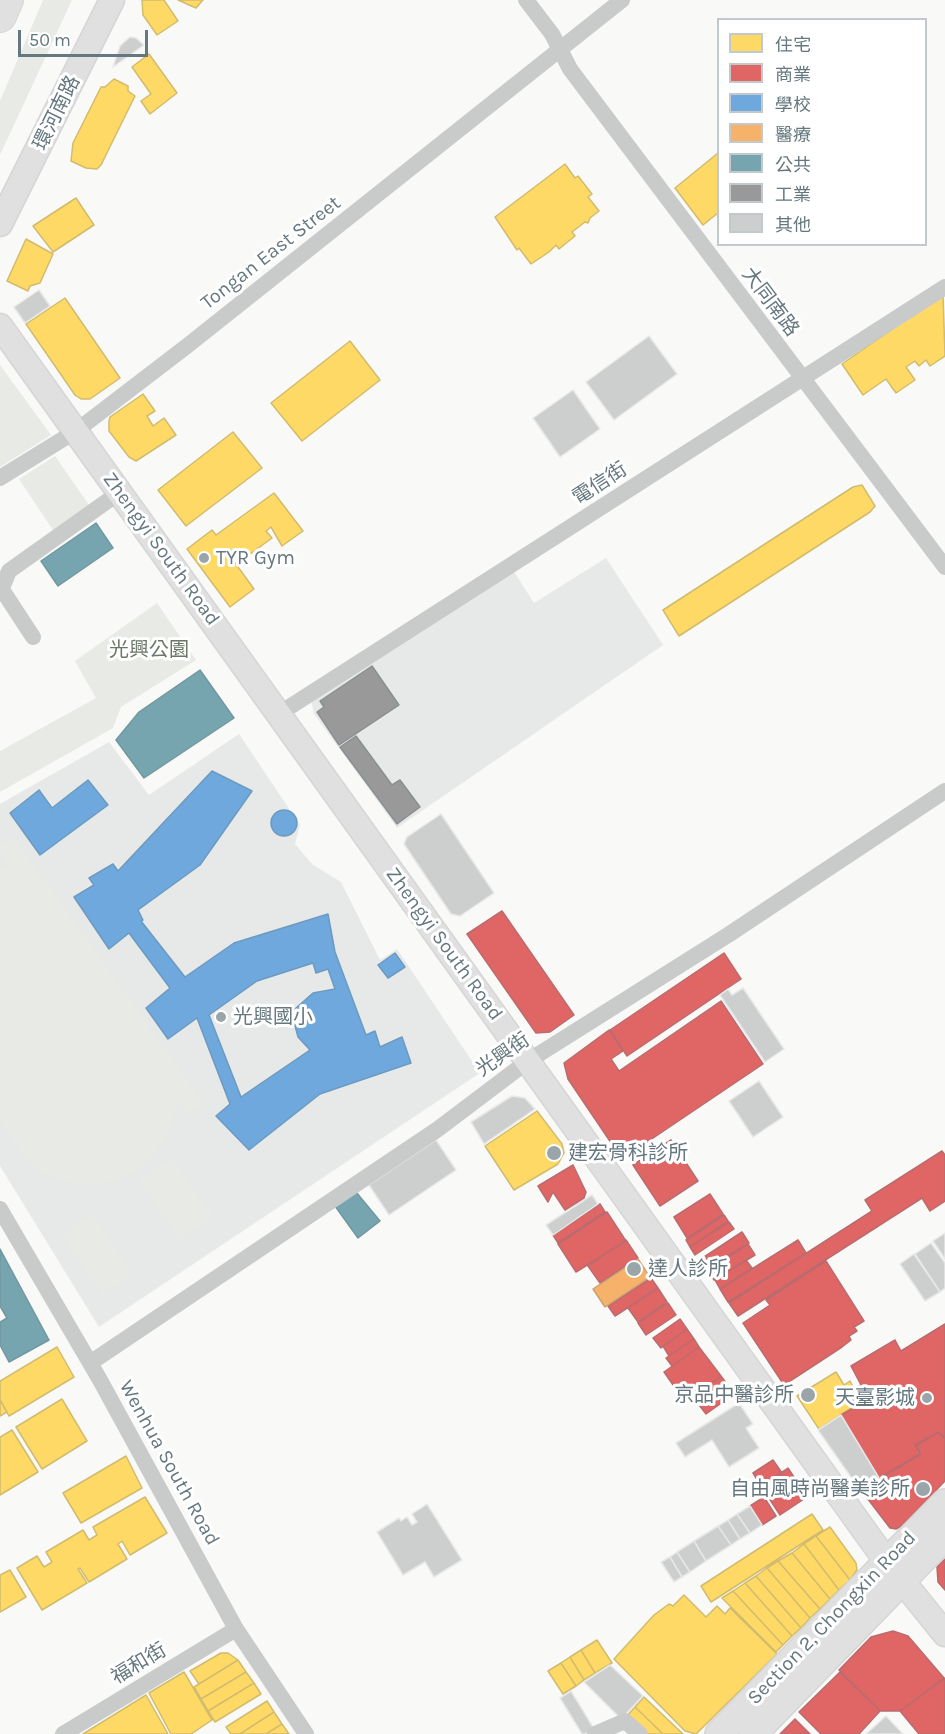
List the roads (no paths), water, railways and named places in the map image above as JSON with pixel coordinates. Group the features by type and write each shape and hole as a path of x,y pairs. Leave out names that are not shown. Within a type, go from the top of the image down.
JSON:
{"highway":[{"path":"0,16 7,0"}],"main road":[{"name":"Section 2, Chongxin Road","path":"753,1734 894,1571 945,1503"},
{"name":"Section 2, Chongxin Road","path":"719,1734 894,1571 945,1536"}],"street":[{"path":"0,35 15,0"},
{"name":"環河南路","path":"0,224 112,0"},
{"name":"大同南路","path":"526,0 570,69 945,567"},
{"name":"Tongan East Street","path":"0,478 76,431 622,0"},
{"name":"電信街","path":"277,715 945,287"},
{"name":"Zhengyi South Road","path":"0,327 894,1571 945,1634"},
{"path":"33,637 1,592 9,571 120,492"},
{"name":"光興街","path":"90,1363 438,1130 528,1061 728,935 945,791"},
{"name":"Wenhua South Road","path":"0,1209 90,1363 236,1629 306,1734"},
{"name":"福和街","path":"63,1734 236,1629"},
{"path":"595,1734 625,1720 640,1734"}],"place":[{"name":"TYR Gym","path":"204,558"},
{"name":"光興國小","path":"221,1017"},
{"name":"建宏骨科診所","path":"554,1153"},
{"name":"達人診所","path":"634,1269"},
{"name":"京品中醫診所","path":"808,1395"},
{"name":"天臺影城","path":"927,1398"},
{"name":"自由風時尚醫美診所","path":"923,1489"}],"park label":[{"name":"光興公園","path":"149,650"}]}
